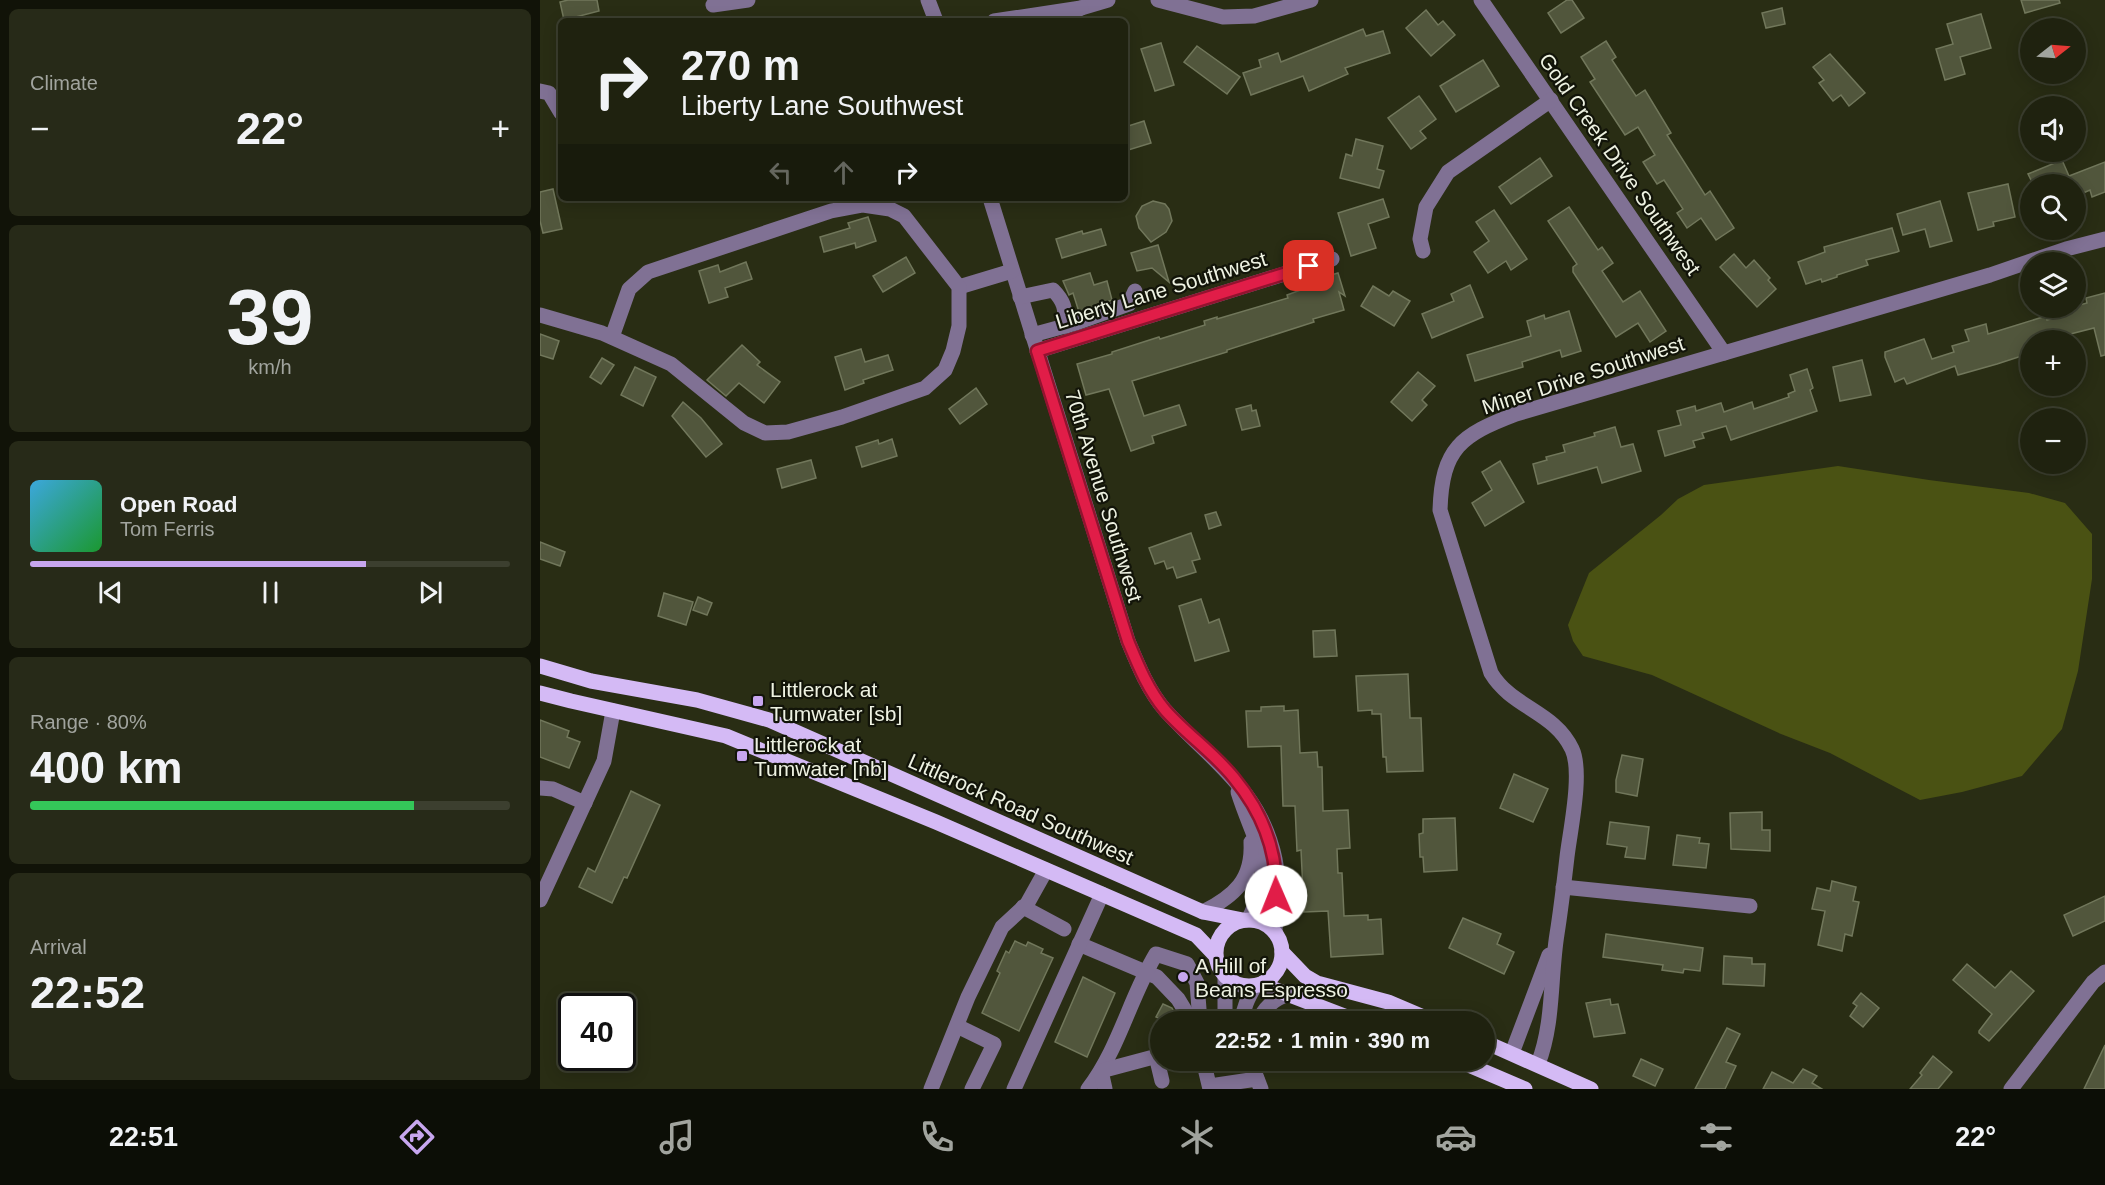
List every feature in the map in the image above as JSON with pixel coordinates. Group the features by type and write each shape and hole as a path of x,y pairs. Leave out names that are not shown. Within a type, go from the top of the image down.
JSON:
{"main road":[{"name":"Littlerock Road Southwest","path":"540,666 602,683 697,700 769,720 1203,912 1246,920"},
{"path":"540,693 726,736 936,822 1196,935 1215,955"},
{"path":"1258,985 1277,972 1281,963 1280,942 1275,933 1258,921 1246,920 1232,924 1223,932 1217,943 1215,955 1218,967 1225,977 1239,985 1258,985 1332,1011"},
{"path":"1282,952 1305,976 1317,983 1388,1002 1409,1011"},
{"path":"1495,1046 1591,1089"},
{"path":"1483,1071 1525,1089"}],"street":[{"path":"713,5 748,0"},
{"path":"928,0 935,18"},
{"path":"1014,18 1081,8 1108,0"},
{"path":"1158,0 1223,17 1254,16 1311,0"},
{"name":"Gold Creek Drive Southwest","path":"1481,0 1724,353"},
{"path":"1061,18 1081,8"},
{"path":"540,91 549,93 558,107"},
{"path":"1423,251 1420,238 1426,207 1448,172 1551,100"},
{"name":"70th Avenue Southwest","path":"991,201 1128,641 1139,669 1164,708 1233,776 1257,810 1268,835 1275,860 1277,880 1275,933"},
{"path":"540,315 612,337 671,364 744,423 765,433 788,432 842,417 925,388 945,370 953,351 959,326 959,287 904,216 890,209 863,205 831,211 648,272 629,289 612,337"},
{"name":"Miner Drive Southwest","path":"1538,1064 1549,1024 1557,935 1577,772 1574,751 1564,735 1548,719 1505,692 1491,673 1440,510 1441,485 1446,463 1472,434 1489,424 1516,414 2105,239"},
{"name":"Liberty Lane Southwest","path":"1037,351 1332,259"},
{"path":"959,287 1012,271"},
{"path":"1020,297 1053,290 1061,298 1064,306 1066,326"},
{"path":"1032,335 1129,304 1135,291"},
{"path":"540,900 604,761 613,711"},
{"name":"70th Avenue Southwest","path":"1233,776 1251,830 1260,848 1262,879 1256,904 1246,920"},
{"path":"540,788 553,789 585,802"},
{"path":"1203,912 1220,903 1242,882 1252,860 1251,830"},
{"path":"931,1089 1002,927 1028,904 1046,870"},
{"path":"1563,887 1750,906"},
{"path":"1014,1089 1102,894"},
{"path":"1023,907 1064,929"},
{"name":"Miner Drive Southwest","path":"1512,1053 1557,935"},
{"path":"1079,944 1157,977 1178,999 1185,1011"},
{"path":"1088,1089 1101,1071 1145,972 1156,954 1187,964 1197,982 1199,1011"},
{"path":"2011,1089 2093,982 2105,972"},
{"path":"1225,977 1226,1011"},
{"path":"1243,1011 1258,985"},
{"path":"1263,1011 1271,1002 1289,994"},
{"path":"957,1026 994,1044 972,1089"},
{"path":"1101,1071 1150,1057"},
{"path":"1101,1071 1105,1089"},
{"path":"1160,1071 1162,1081"},
{"path":"1206,1071 1210,1088 1259,1084 1251,1071"}],"green space":[{"path":"1838,466 2029,493 2065,503 2092,534 2092,579 2078,671 2062,729 2022,776 1962,792 1920,800 1830,753 1781,734 1652,675 1583,656 1573,641 1568,625 1589,573 1678,499 1704,485"}],"building":[{"path":"597,0 599,11 564,18 560,2"},
{"path":"1567,0 1572,0 1584,18 1561,33 1548,13"},
{"path":"2021,0 2059,0 2060,3 2025,13"},
{"path":"1782,8 1785,24 1766,28 1762,13"},
{"path":"1426,10 1438,25 1443,21 1455,35 1431,56 1406,28"},
{"path":"1981,14 1991,48 1960,57 1965,74 1945,80 1936,49 1953,44 1947,24"},
{"path":"1363,29 1366,36 1383,31 1390,53 1345,68 1348,74 1309,91 1303,76 1251,95 1243,73 1261,67 1259,60 1278,53 1281,62"},
{"path":"1606,41 1616,57 1612,60 1636,96 1645,90 1671,133 1667,135 1705,195 1710,191 1734,228 1716,240 1701,218 1687,228 1677,213 1683,209 1664,180 1657,184 1643,162 1655,155 1638,127 1625,135 1590,82 1595,79 1581,57"},
{"path":"1161,43 1174,85 1155,91 1141,49"},
{"path":"1197,46 1240,77 1227,94 1184,62"},
{"path":"1830,54 1865,93 1849,106 1841,95 1833,101 1819,83 1824,80 1813,67"},
{"path":"1483,60 1499,86 1456,112 1440,86"},
{"path":"1419,96 1436,119 1420,131 1426,138 1411,149 1388,118"},
{"path":"1144,121 1151,143 1128,150 1128,126"},
{"path":"1356,139 1383,146 1377,169 1384,171 1379,188 1340,178 1346,154 1352,156"},
{"path":"1540,158 1552,176 1511,204 1499,187"},
{"path":"2057,162 2063,162 2068,174 2028,174"},
{"path":"2105,162 2105,192 2092,197 2090,190 2086,192 2086,174 2074,174"},
{"path":"2008,184 2015,217 1993,222 1994,226 1978,230 1968,193"},
{"path":"553,189 562,229 543,233 540,221 540,192"},
{"path":"1383,199 1389,217 1368,224 1376,248 1351,256 1338,213"},
{"path":"1153,201 1165,204 1172,221 1166,232 1151,242 1139,228 1136,216 1142,206"},
{"path":"1940,201 1952,241 1930,247 1925,229 1903,235 1897,214"},
{"path":"1569,207 1598,250 1602,247 1613,263 1602,271 1623,302 1640,291 1666,331 1650,342 1638,323 1616,337 1573,272 1573,267 1577,264 1548,221"},
{"path":"1494,210 1527,259 1511,270 1506,261 1488,273 1474,252 1489,241 1476,222"},
{"path":"868,217 876,241 856,248 855,243 824,252 820,237 850,228 848,223"},
{"path":"1892,228 1899,251 1866,260 1868,265 1837,275 1837,277 1806,284 1798,262 1825,252 1824,247"},
{"path":"1101,229 1106,245 1062,258 1056,239 1082,231 1083,234"},
{"path":"1158,245 1169,282 1152,268 1137,271 1131,253"},
{"path":"1734,254 1746,268 1754,260 1770,278 1768,280 1776,289 1757,307 1720,267"},
{"path":"906,257 915,273 883,292 873,276"},
{"path":"746,262 752,279 725,288 728,297 709,303 699,271 718,265 720,272"},
{"path":"1090,273 1094,285 1107,281 1112,300 1079,312 1073,293 1069,295 1063,281"},
{"path":"1338,273 1345,296 1339,292 1344,310 1313,319 1314,322 1227,350 1227,352 1132,381 1144,416 1179,405 1186,425 1152,436 1154,443 1131,451 1109,389 1086,395 1077,364 1159,337 1160,339 1205,325 1204,321 1288,298 1287,295 1325,281 1324,277"},
{"path":"1470,285 1483,317 1432,338 1422,314 1454,301 1451,294"},
{"path":"1373,286 1389,296 1393,291 1410,301 1394,326 1361,306"},
{"path":"2105,293 2105,355 2101,356 2094,328 2086,330 2020,330 2020,357 1958,375 1955,366 1907,384 1904,378 1895,382 1885,357 1885,352 1924,339 1932,359 1954,352 1952,346 1969,341 1965,330 1986,324 1988,334 2040,318 2046,318 2047,320 2086,318 2086,298"},
{"path":"1569,311 1581,351 1562,357 1560,350 1522,362 1523,367 1475,381 1467,355 1531,336 1527,321 1544,315 1545,319"},
{"path":"540,334 559,341 553,359 540,355"},
{"path":"742,345 760,362 757,365 780,382 764,403 739,383 726,396 707,380"},
{"path":"861,349 865,362 888,355 893,370 863,380 864,383 845,390 835,357"},
{"path":"602,358 614,365 601,384 590,377"},
{"path":"1862,360 1871,395 1840,401 1833,367"},
{"path":"635,367 656,377 643,406 621,395"},
{"path":"1807,369 1813,388 1810,390 1817,411 1731,440 1726,426 1702,433 1704,438 1693,441 1695,447 1665,456 1658,431 1681,425 1677,411 1695,406 1696,411 1721,403 1724,412 1752,402 1754,409 1789,397 1788,394 1795,391 1790,375"},
{"path":"1418,372 1435,386 1422,400 1427,405 1412,421 1391,402"},
{"path":"976,388 987,404 960,424 949,409"},
{"path":"683,402 701,418 722,444 706,457 672,416"},
{"path":"1251,405 1252,411 1256,410 1260,426 1242,430 1236,409"},
{"path":"1615,427 1621,447 1633,444 1641,471 1602,483 1597,467 1538,484 1533,464 1547,460 1546,457 1565,452 1563,445 1595,436 1594,433"},
{"path":"892,439 897,456 862,467 856,447 878,440 879,444"},
{"path":"811,460 816,478 782,488 777,469"},
{"path":"1500,461 1524,502 1485,526 1472,503 1492,490 1482,472"},
{"path":"1216,512 1221,525 1209,529 1205,515"},
{"path":"1191,533 1200,559 1192,561 1196,572 1177,578 1173,567 1167,569 1164,561 1155,564 1149,548"},
{"path":"540,542 565,552 560,566 540,559"},
{"path":"664,593 693,602 686,625 658,616"},
{"path":"698,597 712,603 707,615 693,610"},
{"path":"1201,599 1209,623 1219,619 1229,651 1195,661 1179,606"},
{"path":"1335,630 1337,656 1314,657 1313,631"},
{"path":"1408,674 1410,718 1421,718 1423,771 1387,772 1386,757 1383,757 1381,714 1372,714 1372,710 1358,711 1356,676"},
{"path":"1284,706 1284,711 1298,710 1300,753 1317,752 1318,767 1322,767 1323,811 1348,810 1350,848 1337,849 1338,873 1342,873 1344,916 1368,915 1368,920 1381,919 1383,954 1331,957 1328,911 1304,912 1301,850 1297,851 1295,806 1283,806 1281,746 1248,747 1246,711 1261,711 1261,707"},
{"path":"540,720 569,731 567,737 580,742 569,768 540,757"},
{"path":"1622,755 1643,759 1637,796 1616,792 1616,780"},
{"path":"1514,774 1548,789 1533,822 1500,808"},
{"path":"631,791 660,805 627,878 624,877 612,903 579,887 588,868 595,872"},
{"path":"1762,812 1762,830 1770,830 1770,851 1731,849 1730,813"},
{"path":"1455,818 1457,870 1424,872 1423,857 1420,857 1419,834 1423,833 1423,819"},
{"path":"1610,822 1649,827 1645,859 1625,857 1627,847 1607,844"},
{"path":"1677,835 1700,838 1699,843 1709,844 1706,868 1673,865"},
{"path":"1832,881 1856,887 1853,901 1859,902 1852,936 1845,934 1842,951 1818,945 1825,911 1812,909 1817,888 1830,891"},
{"path":"2105,896 2105,921 2073,936 2064,915"},
{"path":"1463,918 1501,934 1497,944 1514,952 1504,974 1449,948"},
{"path":"1606,934 1703,948 1700,971 1684,969 1683,973 1662,970 1663,965 1603,957"},
{"path":"1015,941 1026,946 1028,942 1043,949 1041,953 1053,958 1019,1031 982,1013 1000,973 997,971 1006,951 1009,953"},
{"path":"1724,956 1752,958 1752,964 1765,964 1764,986 1723,984"},
{"path":"1967,964 1995,988 2011,971 2034,991 1989,1041 1979,1031 1992,1014 1953,980"},
{"path":"1083,977 1115,993 1087,1057 1055,1042"},
{"path":"1861,993 1879,1008 1863,1027 1850,1016 1857,1006 1853,1003"},
{"path":"1610,999 1611,1005 1618,1004 1625,1033 1594,1037 1586,1003"},
{"path":"1163,1004 1174,1011 1159,1011"},
{"path":"1727,1028 1740,1034 1726,1062 1736,1066 1725,1089 1695,1089"},
{"path":"2105,1045 2105,1089 2084,1089"},
{"path":"1933,1056 1952,1072 1938,1089 1910,1089 1922,1075 1920,1073"},
{"path":"1641,1059 1663,1069 1655,1086 1633,1076"},
{"path":"1803,1069 1817,1076 1812,1083 1822,1089 1763,1089 1772,1072 1793,1083"}],"place":[{"name":"Littlerock at Tumwater [sb]","path":"758,701"},
{"name":"Littlerock at Tumwater [nb]","path":"742,756"},
{"name":"A Hill of Beans Espresso","path":"1183,977"}],"route":[{"path":"1276,896 1275,860 1268,835 1257,810 1233,776 1164,708 1139,669 1128,641 1037,351 1309,266"}]}
